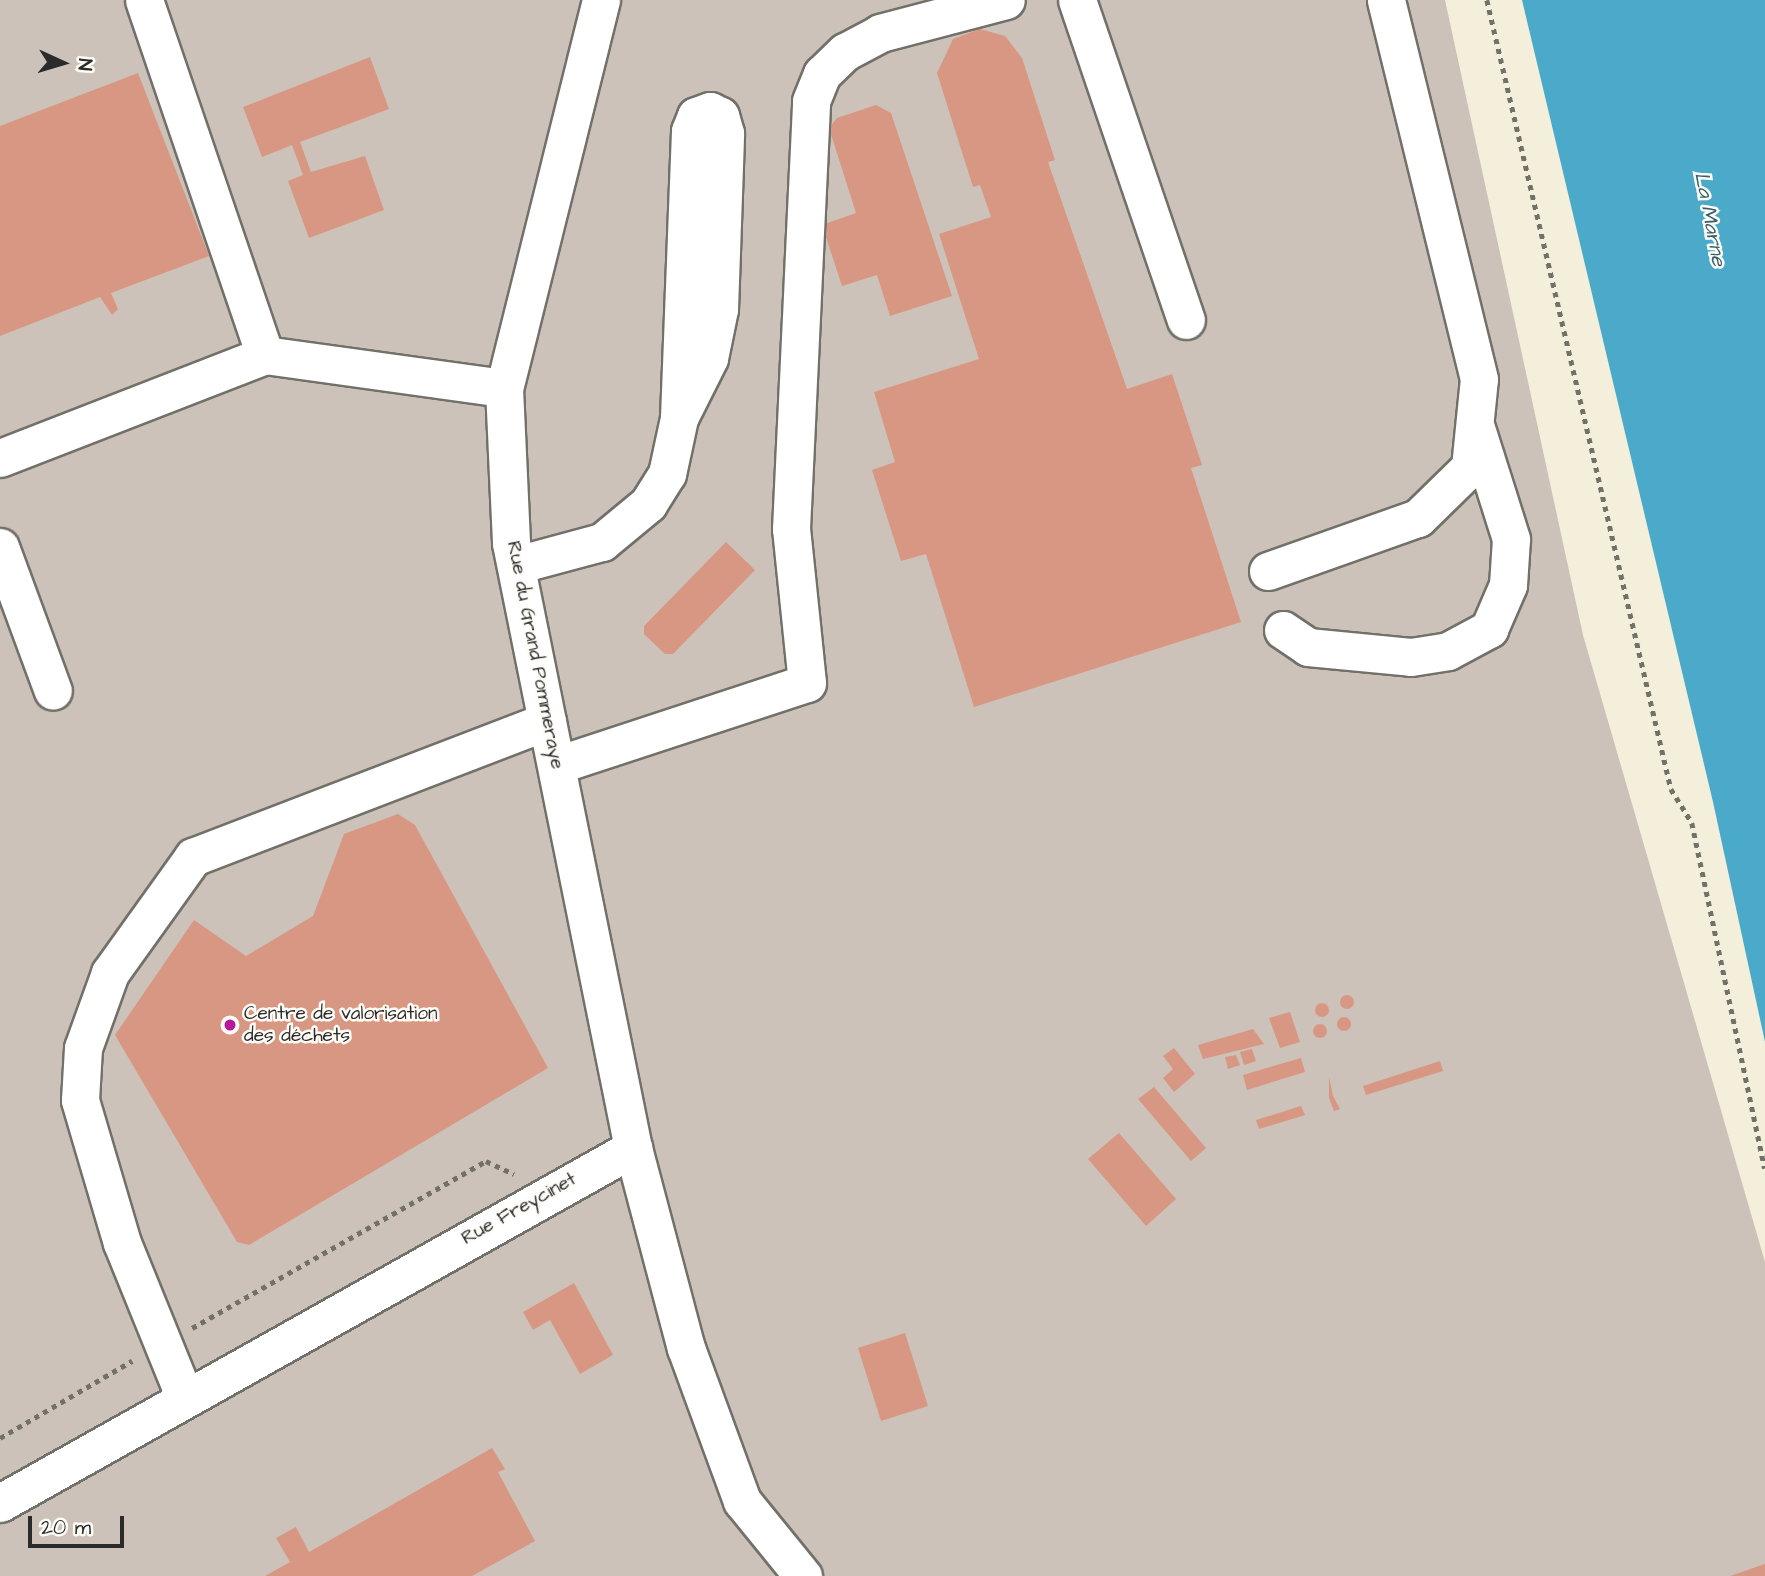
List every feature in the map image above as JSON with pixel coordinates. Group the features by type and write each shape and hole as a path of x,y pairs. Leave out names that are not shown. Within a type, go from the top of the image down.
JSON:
{"street":[{"path":"144,0 265,355"},
{"name":"Rue du Grand Pommeraye","path":"601,0 504,388 516,565 633,1148"},
{"path":"557,765 807,683 791,529 811,101 822,74 845,51 880,33 1006,0"},
{"path":"1077,0 1186,320"},
{"path":"1268,571 1418,518 1470,467 1479,379 1386,0"},
{"path":"516,565 602,542 648,504 667,474 679,418 690,131 696,116 710,111 720,116 725,133 719,309 709,358 679,418"},
{"path":"0,458 265,355 504,388"},
{"path":"1283,630 1308,647 1357,657 1411,657 1448,651 1489,629 1508,585 1511,540 1476,427"},
{"path":"0,547 53,691"},
{"path":"185,1398 160,1346 80,1100 83,1048 110,973 193,857 547,721"},
{"path":"633,1148 686,1348 742,1501 803,1576"},
{"name":"Rue Freycinet","path":"0,1503 532,1200 633,1148"}],"path":[{"path":"1488,0 1671,789 1692,823 1765,1168"},
{"path":"0,1438 486,1161 517,1175 532,1200"}],"shaded area":[{"path":"0,0 1445,0 1583,635 1765,1262 1765,1576 0,1576"}],"water":[{"name":"La Marne","path":"1522,0 1765,0 1765,1042 1713,802"}],"building":[{"path":"980,29 1005,36 1022,58 1055,160 1048,162 1127,389 1172,374 1202,465 1191,468 1241,622 974,707 926,554 901,561 872,470 895,462 874,392 979,359 939,234 991,217 980,185 973,187 937,73 953,39"},
{"path":"370,57 389,109 300,142 311,172 365,156 384,210 309,238 288,181 303,175 292,145 262,157 243,107"},
{"path":"138,73 209,256 111,293 118,309 112,315 100,297 0,336 0,126"},
{"path":"876,105 891,113 952,296 890,316 877,275 842,286 822,225 856,213 829,128 837,118"},
{"path":"726,542 755,570 673,654 665,654 644,634 644,626"},
{"name":"Centre de valorisation des déchets","path":"398,814 415,825 548,1068 249,1245 237,1242 115,1035 194,920 246,956 313,916 344,834"},
{"path":"1347,995 1352,997 1352,1007 1347,1009 1342,1007 1340,1002 1342,997"},
{"path":"1322,1003 1327,1005 1327,1015 1322,1017 1317,1015 1315,1010 1317,1005"},
{"path":"1290,1012 1300,1042 1280,1048 1269,1018"},
{"path":"1344,1017 1349,1019 1349,1029 1344,1031 1339,1029 1337,1024 1339,1019"},
{"path":"1320,1024 1325,1026 1325,1036 1320,1038 1315,1036 1313,1031 1315,1026"},
{"path":"1253,1029 1264,1044 1203,1059 1198,1045"},
{"path":"1174,1048 1195,1074 1174,1092 1163,1078 1173,1069 1163,1056"},
{"path":"1252,1049 1256,1061 1244,1065 1240,1052"},
{"path":"1236,1055 1240,1065 1228,1069 1225,1057"},
{"path":"1301,1058 1305,1072 1247,1090 1243,1075"},
{"path":"1440,1061 1443,1071 1366,1095 1363,1086"},
{"path":"1329,1077 1333,1096 1340,1109 1334,1111 1329,1098"},
{"path":"1154,1087 1206,1148 1191,1161 1138,1099"},
{"path":"1301,1106 1305,1115 1259,1129 1256,1120"},
{"path":"1119,1133 1176,1199 1146,1226 1088,1159"},
{"path":"574,1283 613,1355 580,1374 550,1320 533,1330 523,1312"},
{"path":"905,1333 928,1406 881,1421 858,1348"},
{"path":"492,1448 505,1469 498,1472 535,1541 472,1576 265,1576 290,1562 276,1538 296,1527 309,1552"},
{"path":"1765,1564 1765,1576 1730,1576"}],"place":[{"name":"Centre de valorisation des déchets","path":"230,1025"}]}
